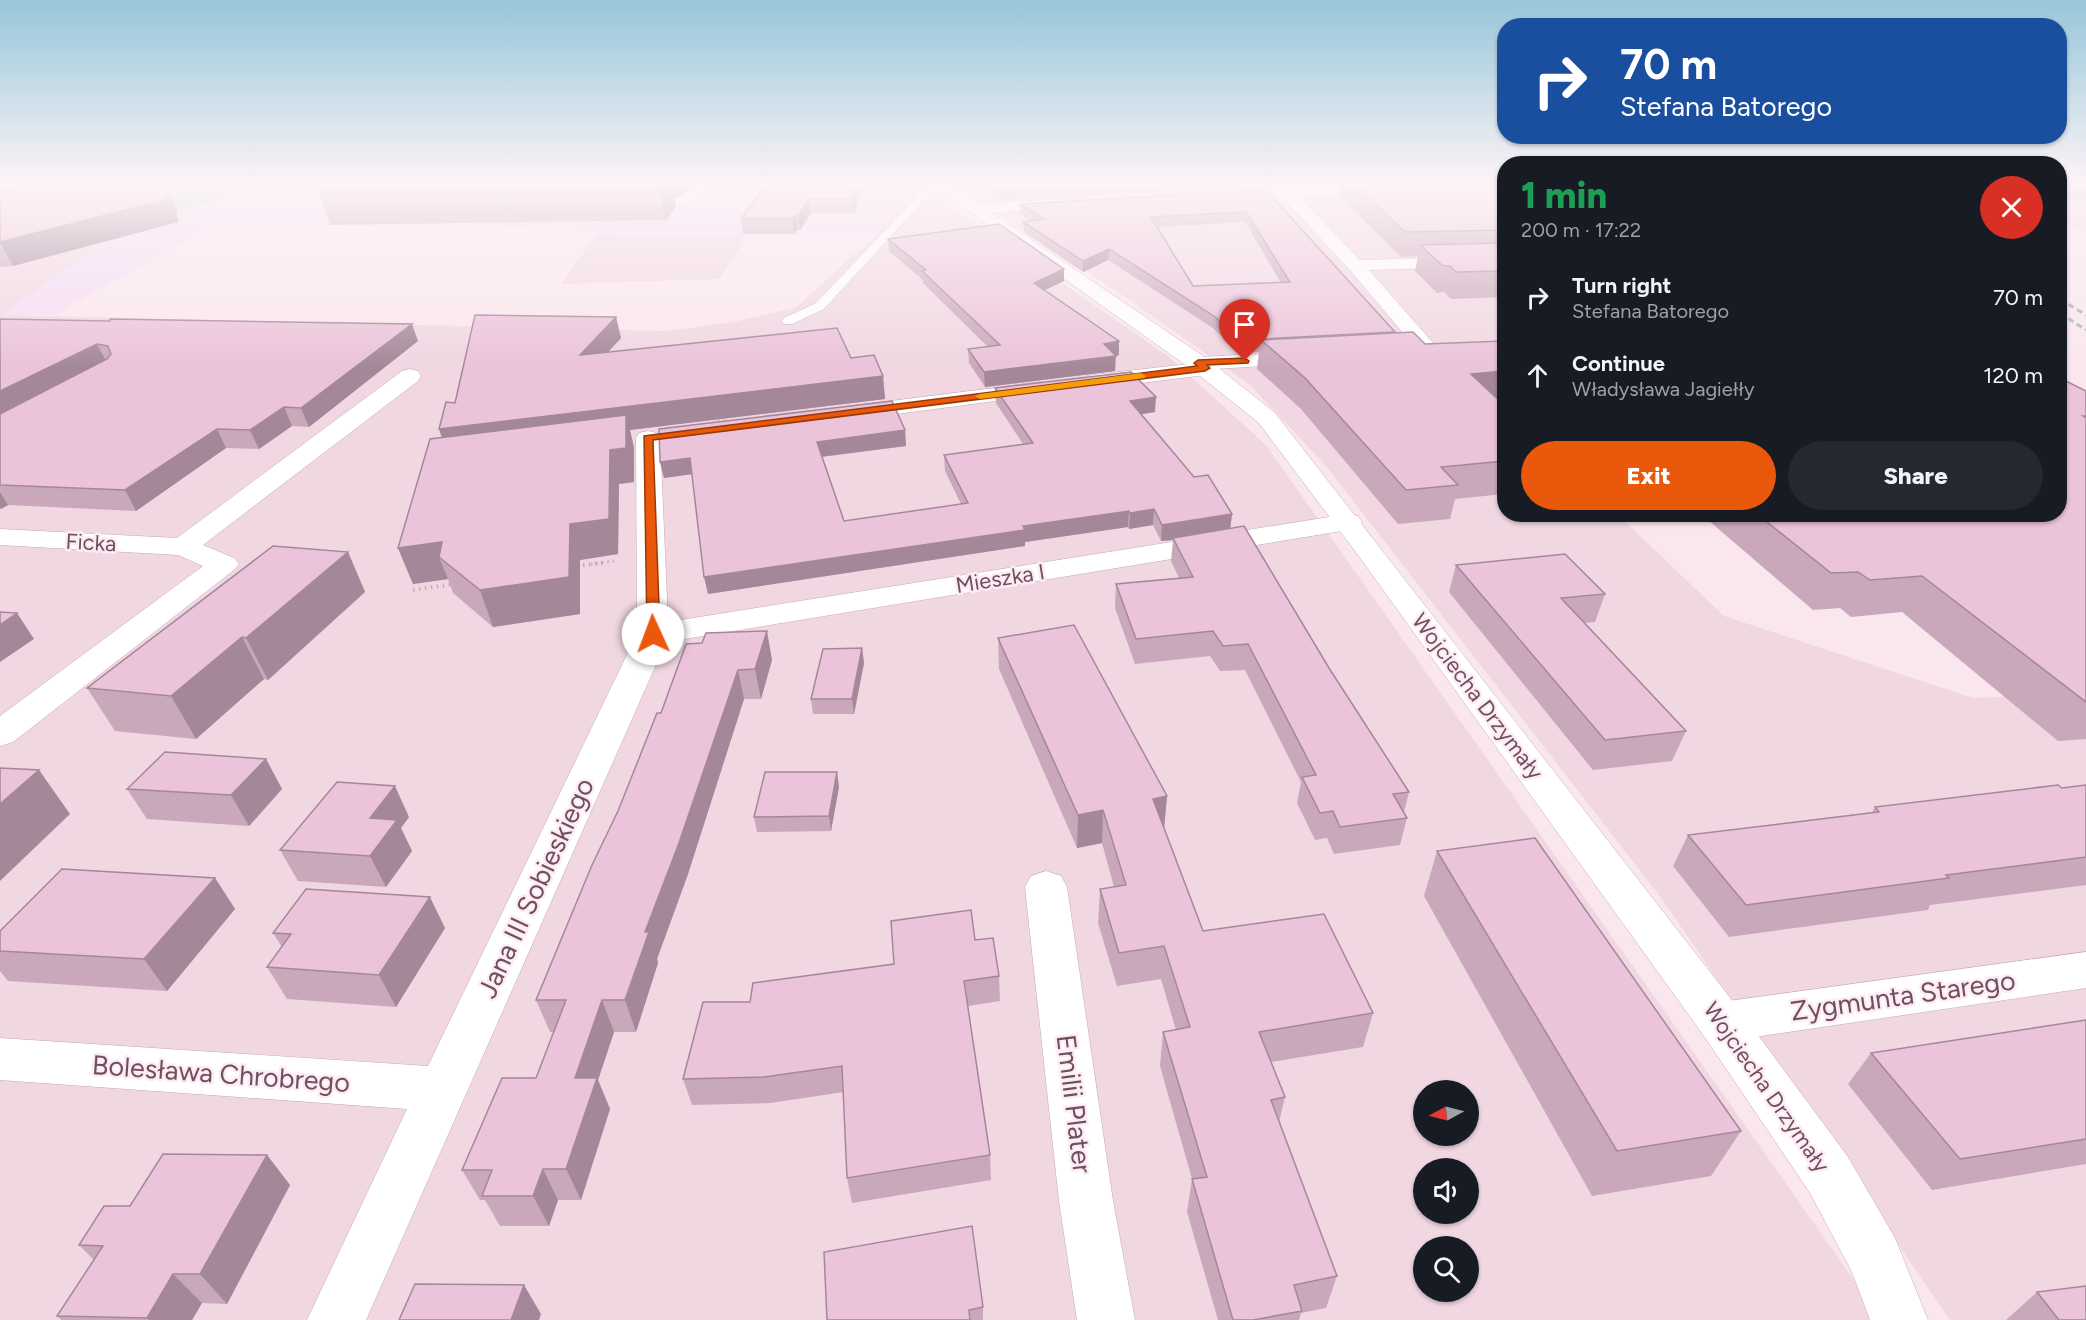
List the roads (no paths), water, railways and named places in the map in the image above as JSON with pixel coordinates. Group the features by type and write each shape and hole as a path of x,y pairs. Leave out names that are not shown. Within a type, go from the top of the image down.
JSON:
{"street":[{"name":"Wojciecha Drzymały","path":"1027,245 1202,366 1267,418 1348,522 1721,1022 1829,1174 1875,1258 1899,1320"},
{"path":"1335,245 1430,352 1395,354"},
{"path":"1355,265 1497,261"},
{"path":"823,416 1202,366 1326,357"},
{"path":"183,547 410,376"},
{"name":"Jana III Sobieskiego","path":"336,1320 653,634 648,438"},
{"name":"Mieszka I","path":"653,634 1348,522"},
{"name":"Ficka","path":"0,537 183,547 224,564 0,734"},
{"name":"Emilii Plater","path":"1046,888 1086,1201 1106,1320"},
{"name":"Zygmunta Starego","path":"1721,1022 2086,970"},
{"name":"Bolesława Chrobrego","path":"0,1059 443,1089"}],"lane":[{"path":"788,321 820,306 878,245"}],"waterway":[{"path":"0,246 5,245"}],"railway":[{"path":"2067,303 2086,315"},
{"path":"2067,318 2086,330"}]}
